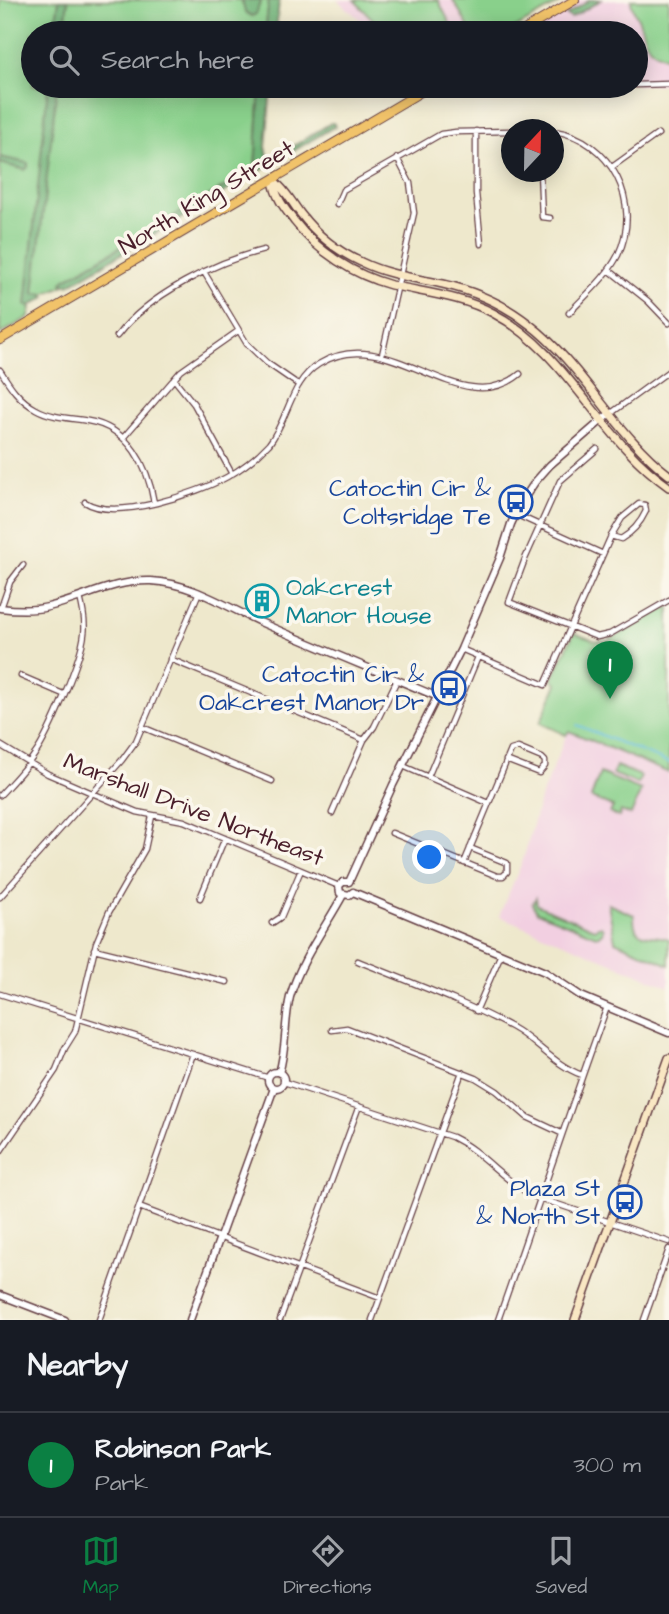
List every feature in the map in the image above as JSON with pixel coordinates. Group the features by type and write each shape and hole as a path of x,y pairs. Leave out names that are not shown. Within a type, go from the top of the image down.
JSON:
{"main road":[{"path":"539,21 575,0"},
{"name":"North King Street","path":"0,340 411,98"},
{"path":"273,180 282,187 312,227 332,244 370,267 469,292 517,315 551,343 636,446 669,475"},
{"path":"273,180 275,192 309,238 349,267 397,286 461,299 512,324 541,348 634,459 669,487"},
{"path":"575,1320 669,1058"}],"street":[{"path":"648,85 669,84"},
{"path":"476,131 476,193 481,244"},
{"path":"337,204 343,190 442,134 501,131"},
{"path":"564,134 587,142 612,167 623,190 627,217 622,243 609,270 569,313"},
{"path":"612,167 658,134"},
{"path":"382,355 414,213 410,183 397,158"},
{"path":"540,182 542,217 550,218"},
{"path":"117,336 129,321 149,305 204,272 233,258 264,250"},
{"path":"609,270 649,301 669,323"},
{"path":"204,272 247,344 267,363 299,384"},
{"path":"123,438 174,379 198,357 238,331"},
{"path":"85,502 103,509 153,503 232,474 269,444 299,384 314,368 331,357 358,352 382,355 476,388 497,387 520,374"},
{"path":"0,370 15,393 35,409 52,416 101,424 115,431 143,465 153,503"},
{"path":"349,882 461,649 500,558 515,514 542,473 609,414 669,371"},
{"path":"174,379 194,404 232,474"},
{"path":"597,449 560,481 509,602 593,637 606,636 669,600"},
{"path":"461,649 545,685 611,536 616,526 629,510 639,504 645,505 646,511 632,532 621,539 611,536"},
{"path":"515,514 603,554"},
{"path":"23,565 10,582 0,608 40,609 133,581 165,583 199,592 262,623 438,697"},
{"path":"0,897 130,750 199,592"},
{"path":"0,795 43,743 63,694 84,637 85,625 80,597"},
{"path":"428,777 478,657"},
{"path":"170,659 363,740"},
{"path":"21,676 63,694"},
{"path":"332,813 363,740 374,727 397,680"},
{"path":"142,727 272,780"},
{"name":"Marshall Drive Northeast","path":"0,745 48,774 92,793 152,816 184,821 339,886"},
{"path":"464,863 488,803 506,760 511,750 518,748 542,758 545,766 539,773 506,760"},
{"path":"403,766 488,803"},
{"path":"0,1152 56,1070 80,1019 94,949 109,912 145,849 152,816"},
{"path":"392,833 497,876 503,876 507,872 508,866 503,861 470,848"},
{"path":"200,898 225,838"},
{"path":"272,923 281,917 301,870"},
{"path":"343,895 339,886 343,882 349,882 353,886 353,892"},
{"path":"343,895 353,892"},
{"path":"353,892 545,972 570,990 669,1032"},
{"path":"279,1073 286,1041 288,1006 294,986 343,895"},
{"path":"94,949 227,982"},
{"path":"476,1011 501,954"},
{"path":"358,961 517,1030 564,1067 582,1074"},
{"path":"0,994 269,1078"},
{"path":"498,1320 607,1007"},
{"path":"332,1030 347,1028 462,1072 487,1084 527,1117 561,1133"},
{"path":"99,1320 193,1054"},
{"path":"372,1320 462,1072"},
{"path":"273,1073 279,1073 284,1082 280,1087 274,1088 269,1084 269,1078 273,1073"},
{"path":"284,1082 440,1132 475,1150 513,1184 542,1199 669,1242"},
{"path":"190,1320 274,1088"},
{"path":"280,1320 359,1106"},
{"path":"139,1207 380,1298"},
{"path":"644,1320 669,1249"},
{"path":"0,1295 65,1320"}],"shaded area":[{"path":"337,0 565,0 529,21 362,21"},
{"path":"575,0 669,0 669,84 648,85 648,21 539,21"},
{"path":"568,731 669,773 669,987 499,916 523,860 541,796"}],"green space":[{"path":"0,0 61,0 59,21 21,21 21,98 53,98 54,113 56,98 259,98 255,169 64,280 62,283 65,285 44,294 34,293 29,317 0,334"},
{"path":"59,0 68,0 65,21 56,21"},
{"path":"68,0 242,0 242,4 258,7 261,0 269,0 266,21 65,21"},
{"path":"242,0 261,0 256,14 252,16 245,12"},
{"path":"269,0 279,0 277,21 266,21"},
{"path":"354,0 438,0 449,21 374,21"},
{"path":"453,0 565,0 527,21 465,21"},
{"path":"590,0 601,0 571,18 566,15"},
{"path":"631,0 669,0 669,59 650,48 648,21 639,21"},
{"path":"47,98 56,98 34,293 44,294 46,297 30,306 26,305"},
{"path":"259,98 270,98 266,147 268,156 274,158 334,123 335,126 69,285 62,283 64,280 255,169"},
{"path":"0,157 28,163 28,167 25,170 0,163"},
{"path":"669,606 669,773 569,731 566,735 540,723 557,684 552,680 574,633 595,641 607,641"},
{"path":"616,766 641,776 638,784 613,774"},
{"path":"600,773 641,790 631,815 621,811 619,817 610,813 613,807 591,798"},
{"path":"536,898 537,905 594,929 601,926 602,934 596,936 537,912 532,904"},
{"path":"608,904 634,915 640,933 669,939 669,965 615,941"}],"waterway":[{"path":"577,725 669,763"}],"place":[{"name":"Catoctin Cir & Coltsridge Te","path":"516,502"},
{"name":"Oakcrest Manor House","path":"262,601"},
{"name":"Catoctin Cir & Oakcrest Manor Dr","path":"449,688"},
{"name":"Robinson Park","path":"610,699"},
{"name":"Plaza St & North St","path":"625,1202"}]}
